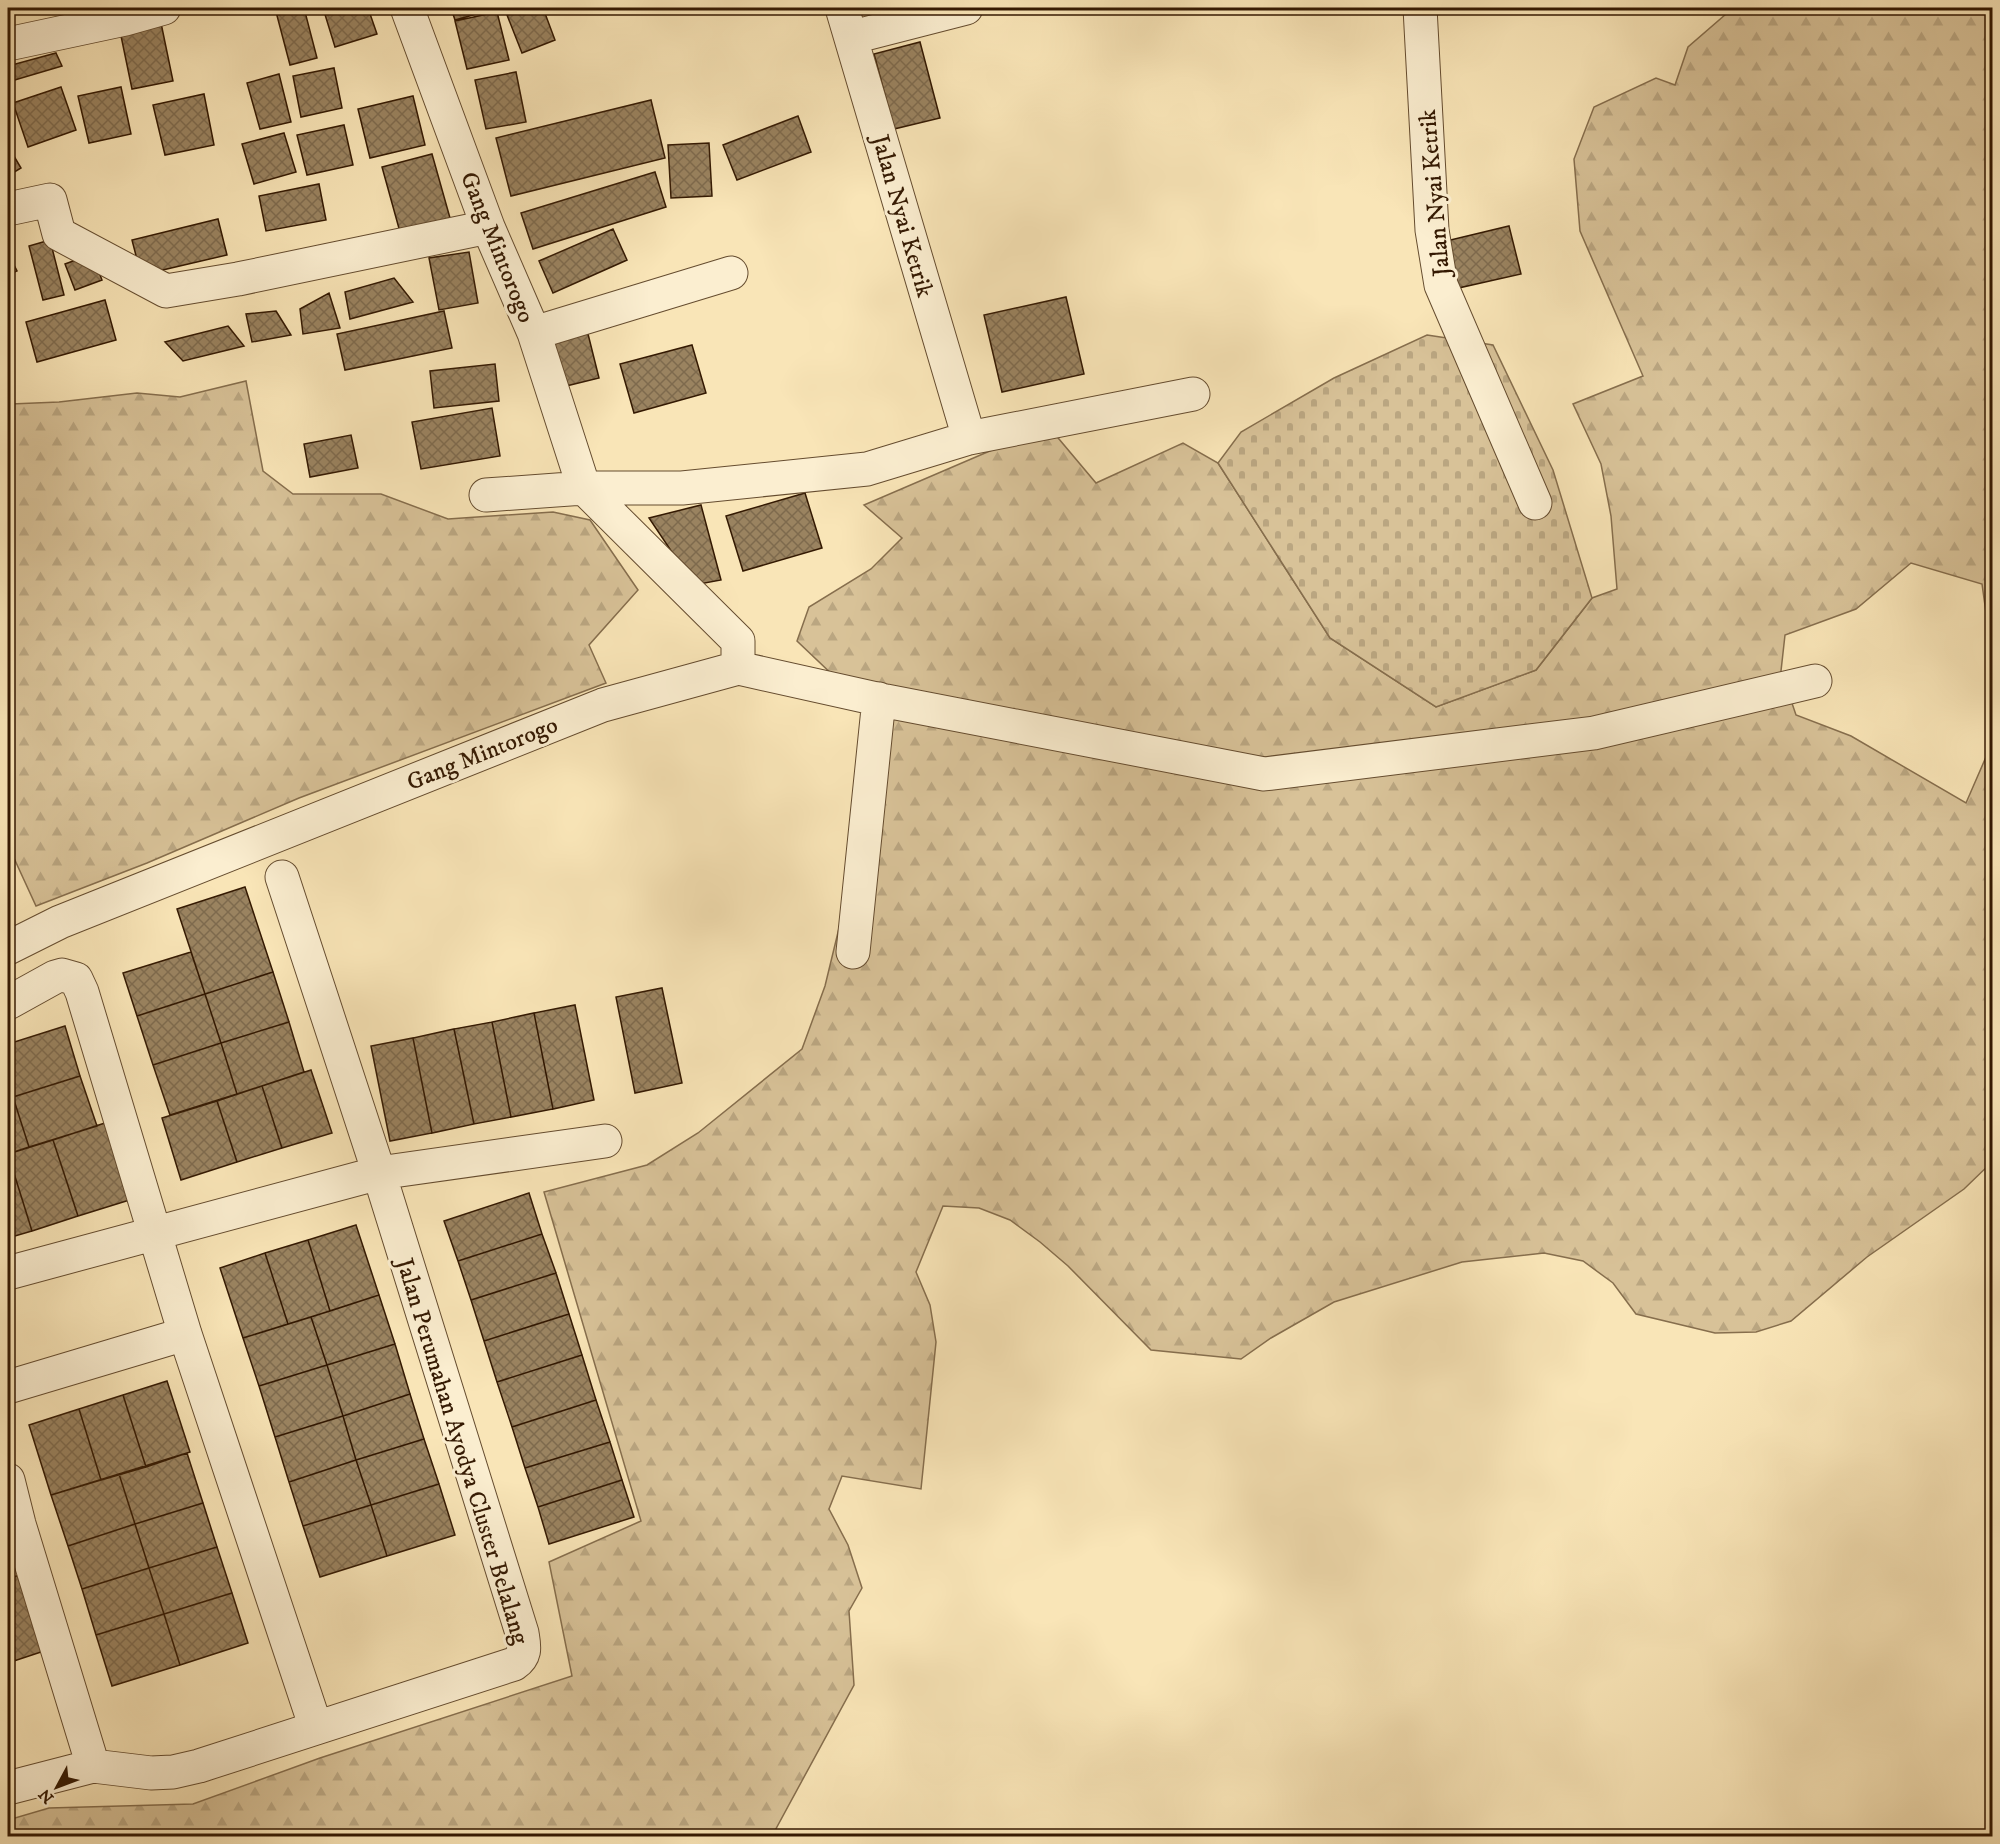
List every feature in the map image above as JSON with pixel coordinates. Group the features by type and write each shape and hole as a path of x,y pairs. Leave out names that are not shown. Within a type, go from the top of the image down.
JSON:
{"street":[{"path":"8,44 125,19 164,8"},
{"name":"Gang Mintorogo","path":"8,948 71,917 603,705 738,668 738,641 584,488 534,333 488,226 407,8"},
{"name":"Jalan Nyai Ketrik","path":"966,8 848,22 947,370 969,438"},
{"name":"Jalan Nyai Ketrik","path":"1420,8 1432,230 1442,285 1534,503"},
{"path":"8,209 50,200 59,234 166,291 238,279 488,226"},
{"path":"534,333 731,273"},
{"path":"486,495 584,488 682,488 867,469 969,438 1193,394"},
{"path":"738,668 879,699 1264,774 1594,733 1815,681"},
{"path":"853,952 879,699"},
{"name":"Jalan Perumahan Ayodya Cluster Belalang","path":"8,1788 93,1766 151,1773 172,1772 199,1766 514,1664 522,1657 525,1650 522,1633 379,1173 282,877"},
{"path":"8,1003 54,977 62,975 76,979 88,1009 185,1334 316,1728"},
{"path":"8,1273 379,1173 606,1141"},
{"path":"8,1387 185,1334"},
{"path":"8,1480 13,1526 93,1766"}],"green space":[{"path":"1733,8 1992,8 1992,656 1982,584 1911,563 1856,609 1785,635 1781,671 1796,715 1851,736 1966,803 1989,750 1992,732 1992,1162 1964,1189 1867,1257 1791,1321 1756,1332 1715,1333 1636,1314 1613,1283 1583,1261 1544,1253 1462,1262 1334,1302 1271,1338 1241,1359 1151,1350 1068,1266 1010,1220 979,1208 943,1206 916,1272 930,1305 936,1342 921,1489 842,1476 829,1509 848,1545 862,1588 849,1611 854,1685 772,1836 8,1836 8,1820 49,1808 193,1804 320,1758 572,1676 549,1562 641,1521 544,1192 647,1165 698,1133 802,1049 825,986 878,767 858,699 797,641 809,607 871,569 902,538 864,505 1048,426 1096,483 1183,443 1218,463 1330,638 1436,707 1536,670 1592,598 1617,589 1611,516 1601,464 1573,404 1643,376 1580,231 1574,159 1594,107 1656,78 1675,85 1688,47"},
{"path":"1427,335 1493,345 1553,470 1592,598 1536,670 1436,707 1330,638 1218,463 1241,432 1334,378"},
{"path":"246,381 263,471 293,494 381,494 448,519 553,512 590,520 638,590 589,645 606,683 299,798 147,863 36,906 8,845 8,400 11,404 59,402 137,393 180,397"}],"building":[{"path":"8,8 35,8 8,16"},
{"path":"275,8 304,8 317,58 290,65"},
{"path":"323,8 368,8 377,34 335,47"},
{"path":"451,8 498,8 455,20"},
{"path":"528,8 543,8 555,40 522,53 507,15"},
{"path":"497,12 509,60 467,69 455,21"},
{"path":"161,23 173,81 132,89 120,31"},
{"path":"920,42 940,118 894,129 874,54"},
{"path":"56,53 62,66 8,82 8,66"},
{"path":"334,68 342,108 301,117 293,76"},
{"path":"516,72 526,122 486,129 475,80"},
{"path":"279,74 291,122 260,129 247,83"},
{"path":"61,87 76,130 28,147 13,103"},
{"path":"121,87 131,134 89,143 78,96"},
{"path":"204,94 214,145 165,155 153,105"},
{"path":"413,96 425,145 370,158 358,109"},
{"path":"651,100 665,158 511,196 496,138"},
{"path":"798,116 811,152 737,180 723,145"},
{"path":"344,125 353,165 307,175 297,135"},
{"path":"284,133 296,172 254,184 242,144"},
{"path":"709,143 712,196 671,198 668,145"},
{"path":"8,146 21,168 8,176"},
{"path":"432,154 450,218 400,232 382,167"},
{"path":"655,172 666,207 533,249 521,213"},
{"path":"319,184 326,220 266,231 259,196"},
{"path":"218,219 227,255 141,275 132,240"},
{"path":"1509,226 1521,274 1454,289 1442,242"},
{"path":"613,229 627,260 553,293 539,261"},
{"path":"50,240 64,295 43,300 29,246"},
{"path":"469,252 478,303 439,310 429,258"},
{"path":"8,253 17,271 8,275"},
{"path":"92,254 102,280 75,290 65,264"},
{"path":"394,278 413,302 350,319 345,292"},
{"path":"329,293 340,328 303,334 300,309"},
{"path":"1066,297 1084,374 1002,392 984,315"},
{"path":"105,300 116,340 37,362 26,322"},
{"path":"276,311 291,335 252,342 246,314"},
{"path":"444,311 452,348 345,370 337,334"},
{"path":"228,326 244,346 183,361 165,342"},
{"path":"587,330 599,378 562,387 550,339"},
{"path":"692,345 706,393 634,413 620,364"},
{"path":"495,364 499,401 434,408 430,371"},
{"path":"492,408 500,456 421,469 412,422"},
{"path":"351,435 358,468 310,477 304,444"},
{"path":"805,493 822,548 743,571 726,516"},
{"path":"701,505 721,580 694,585 649,518"},
{"path":"245,887 273,972 205,994 177,909"},
{"path":"191,952 205,994 137,1016 123,973"},
{"path":"273,972 289,1022 221,1043 205,994"},
{"path":"662,988 682,1083 635,1093 616,997"},
{"path":"205,994 221,1043 153,1065 137,1016"},
{"path":"575,1005 594,1100 553,1109 534,1013"},
{"path":"534,1013 553,1109 511,1117 492,1022"},
{"path":"289,1022 304,1072 237,1094 221,1043"},
{"path":"492,1022 511,1117 474,1124 454,1029"},
{"path":"65,1026 80,1076 13,1097 8,1081 8,1044"},
{"path":"454,1029 474,1124 432,1133 413,1038"},
{"path":"413,1038 432,1133 390,1141 371,1046"},
{"path":"221,1043 237,1094 170,1115 153,1065"},
{"path":"311,1070 332,1133 282,1148 262,1086"},
{"path":"80,1076 97,1126 29,1147 13,1097"},
{"path":"262,1086 282,1148 237,1162 217,1101"},
{"path":"13,1097 29,1147 8,1154 8,1099"},
{"path":"217,1101 237,1162 181,1180 162,1118"},
{"path":"111,1121 136,1198 78,1216 53,1140"},
{"path":"53,1140 78,1216 32,1231 8,1154"},
{"path":"8,1154 32,1231 8,1238"},
{"path":"529,1193 542,1234 458,1261 444,1221"},
{"path":"356,1225 379,1295 330,1311 308,1240"},
{"path":"542,1234 556,1273 471,1300 458,1261"},
{"path":"308,1240 330,1311 288,1324 265,1253"},
{"path":"265,1253 288,1324 243,1338 220,1268"},
{"path":"556,1273 569,1314 484,1341 471,1300"},
{"path":"379,1295 395,1344 327,1365 311,1317"},
{"path":"569,1314 582,1355 497,1382 484,1341"},
{"path":"311,1317 327,1365 259,1386 243,1338"},
{"path":"395,1344 410,1394 343,1416 327,1365"},
{"path":"582,1355 596,1400 512,1427 497,1382"},
{"path":"327,1365 343,1416 275,1437 259,1386"},
{"path":"167,1381 190,1452 146,1467 123,1395"},
{"path":"410,1394 424,1439 356,1460 343,1416"},
{"path":"123,1395 146,1467 101,1480 79,1409"},
{"path":"596,1400 610,1442 525,1468 512,1427"},
{"path":"79,1409 101,1480 51,1495 29,1425"},
{"path":"343,1416 356,1460 289,1482 275,1437"},
{"path":"424,1439 439,1484 371,1505 356,1460"},
{"path":"610,1442 622,1480 538,1507 525,1468"},
{"path":"187,1453 203,1503 135,1524 119,1474"},
{"path":"356,1460 371,1505 303,1526 289,1482"},
{"path":"119,1474 135,1524 68,1546 51,1495"},
{"path":"622,1480 634,1517 549,1544 538,1507"},
{"path":"439,1484 455,1535 387,1556 371,1505"},
{"path":"203,1503 217,1547 149,1568 135,1524"},
{"path":"371,1505 387,1556 320,1577 303,1526"},
{"path":"135,1524 149,1568 82,1589 68,1546"},
{"path":"217,1547 232,1593 164,1614 149,1568"},
{"path":"149,1568 164,1614 96,1635 82,1589"},
{"path":"22,1574 47,1650 8,1663 8,1579"},
{"path":"232,1593 248,1643 180,1665 164,1614"},
{"path":"164,1614 180,1665 112,1686 96,1635"}]}
